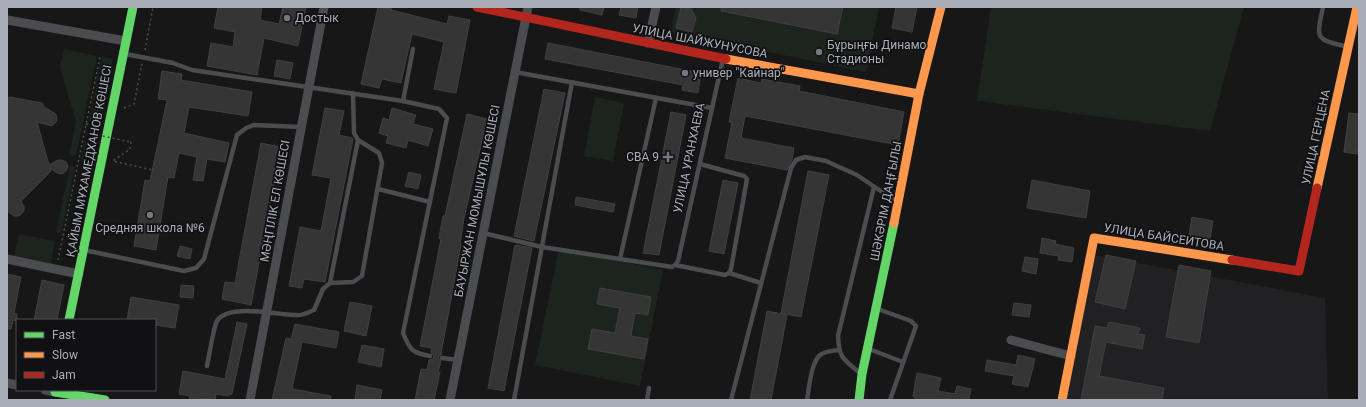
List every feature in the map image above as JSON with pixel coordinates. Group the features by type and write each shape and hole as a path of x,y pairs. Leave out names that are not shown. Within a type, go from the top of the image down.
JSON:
{"street":[{"name":"ҚАЙЫМ МҰХАМЕДХАНОВ КӨШЕСІ","path":"69,319 133,7"},
{"name":"МӘҢГІЛІК ЕЛ КӨШЕСІ","path":"250,400 300,127 324,7"},
{"name":"УЛИЦА ШАЙЖУНУСОВА","path":"477,7 723,59 919,94"},
{"name":"БАУЫРЖАН МОМЫШҰЛЫ КӨШЕСІ","path":"453,400 458,360 528,7"},
{"path":"648,43 656,7"},
{"name":"ШӘКӘРІМ ДАҢҒЫЛЫ","path":"859,400 867,348 898,203 919,94 941,7"},
{"name":"УЛИЦА ГЕРЦЕНА","path":"1299,271 1357,7"},
{"path":"7,20 126,41"},
{"name":"УЛИЦА БАЙСЕИТОВА","path":"1062,400 1094,238 1299,271"},
{"path":"7,259 79,274"},
{"path":"1011,340 1071,356"},
{"path":"54,394 105,400"}],"lane":[{"path":"1323,7 1319,28 1321,36 1327,42 1348,46"},
{"path":"403,101 413,49"},
{"path":"123,54 173,63 192,70 308,88 353,93 403,101 439,109 447,118 403,333 408,346 416,353 430,356"},
{"name":"УЛИЦА УРАНХАЕВА","path":"677,263 723,59"},
{"path":"515,72 712,108"},
{"path":"514,400 572,82"},
{"path":"207,366 216,322 221,316 232,312 266,312 298,316 314,310 323,289 330,283 353,282 362,276 382,163 379,153 358,140 354,133 353,93"},
{"path":"620,259 656,98"},
{"path":"84,250 184,271 196,268 204,259 237,135 246,128 254,125 300,127"},
{"path":"330,283 358,140"},
{"path":"731,400 791,168 796,160 805,157 826,161 856,175 898,203"},
{"path":"483,233 542,247 672,267 677,263 725,275 731,269 747,179 744,176 700,164"},
{"path":"862,374 844,360 838,350 838,336 874,187"},
{"path":"378,189 430,202"},
{"path":"729,272 761,283"},
{"path":"876,308 911,321 916,326 890,400"},
{"path":"867,348 903,362"},
{"path":"807,400 814,364 820,355 825,352 838,350"},
{"path":"442,358 458,360"},
{"path":"647,400 649,388"}],"path":[{"path":"124,107 134,104 153,7"},
{"path":"56,269 100,57"},
{"path":"86,124 94,125 93,134 131,142 130,149 113,161"},
{"path":"116,146 118,138"},
{"path":"113,161 114,153"},
{"path":"113,161 152,170"}],"shaded area":[{"name":"Бұрыңғы Динамо Стадионы","path":"676,7 879,7 866,72 670,32"},
{"path":"991,7 1244,7 1210,131 977,101"},
{"path":"64,49 97,56 76,156 69,155 76,122 60,67"},
{"path":"102,57 113,59 100,122 90,120"},
{"path":"595,97 624,103 613,161 584,156"},
{"path":"85,141 95,143 91,163 81,161"},
{"path":"70,166 75,167 61,234 56,232"},
{"path":"19,234 55,241 51,263 14,256"},
{"path":"559,249 663,270 640,386 535,365"},
{"path":"1095,255 1325,298 1328,400 1065,400"}],"building":[{"path":"218,7 262,7 260,20 279,24 283,7 306,7 298,46 264,38 257,75 207,66 211,43 233,47 235,32 214,28"},
{"path":"378,7 392,9 391,10 447,24 449,16 470,20 456,93 434,89 444,42 412,34 401,83 382,79 379,88 361,84"},
{"path":"580,7 604,7 602,15 580,10"},
{"path":"621,7 638,7 636,18 619,15"},
{"path":"681,7 691,9 696,18 692,32 676,28"},
{"path":"721,7 843,7 837,34 721,11"},
{"path":"896,7 917,7 912,32 892,28"},
{"path":"548,43 701,73 698,93 682,90 683,85 545,59"},
{"path":"277,60 293,63 290,79 274,76"},
{"path":"162,71 182,74 181,80 252,92 248,116 189,107 184,133 229,143 225,162 207,159 203,181 193,180 197,157 179,153 174,178 168,177 156,250 134,246 145,180 150,181 167,100 158,99"},
{"path":"738,78 761,83 762,79 800,86 799,91 904,112 898,145 745,116 741,138 794,148 792,160 787,170 725,158 732,122 729,122"},
{"path":"544,89 565,93 533,241 514,236"},
{"path":"10,97 42,103 44,107 56,114 57,121 52,126 37,122 49,165 58,160 62,160 66,162 68,166 66,171 62,174 57,173 50,168 51,171 21,201 24,211 19,216 14,216 7,211 7,98"},
{"path":"325,108 344,111 339,135 353,139 325,282 304,279 302,288 289,286 300,227 321,231 331,178 312,175"},
{"path":"392,108 416,115 413,124 433,129 428,146 408,140 406,148 386,143 388,136 379,133 383,118 389,120"},
{"path":"671,112 686,115 659,255 643,253"},
{"path":"1349,113 1359,114 1359,143 1357,154 1344,152"},
{"path":"467,114 487,119 464,218 461,245 442,354 438,357 441,361 438,372 440,372 434,400 415,400 421,369 427,370 429,360 433,359 434,356 431,352 432,348 420,346 441,239 439,238 443,216 445,216"},
{"path":"261,143 281,147 251,305 222,299 225,282 235,283"},
{"path":"808,171 829,175 801,317 781,313"},
{"path":"409,172 421,175 418,189 405,186"},
{"path":"723,180 738,183 724,254 709,251"},
{"path":"1032,180 1090,191 1086,218 1027,208"},
{"path":"576,197 615,204 613,212 575,205"},
{"path":"1192,217 1213,221 1210,239 1189,235"},
{"path":"1042,238 1056,241 1055,244 1074,248 1072,262 1058,260 1059,256 1040,253"},
{"path":"515,245 532,248 504,391 488,388"},
{"path":"180,246 192,249 190,259 177,256"},
{"path":"1106,255 1136,261 1125,309 1095,302"},
{"path":"1025,257 1038,259 1036,274 1022,271"},
{"path":"1179,265 1211,271 1199,343 1166,337"},
{"path":"7,274 21,277 14,313 17,314 17,319 16,321 13,320 11,329 7,329"},
{"path":"42,280 64,285 57,319 34,319"},
{"path":"181,285 194,286 193,298 180,297"},
{"path":"600,288 651,297 648,315 635,313 631,336 648,339 644,359 588,349 592,329 615,333 620,308 597,304"},
{"path":"131,297 179,305 175,328 156,325 156,319 127,319"},
{"path":"350,302 372,306 366,336 344,331"},
{"path":"1014,303 1031,305 1029,317 1012,315"},
{"path":"767,311 787,315 771,400 750,400"},
{"path":"237,322 247,324 232,394 227,396 216,394 215,400 201,398 200,400 189,400 190,396 179,394 183,371 225,379"},
{"path":"1109,322 1140,328 1138,334 1145,335 1142,349 1106,342 1099,376 1164,388 1162,400 1081,400 1095,326 1107,328"},
{"path":"295,324 339,332 336,348 302,342 292,389 331,396 330,400 272,400 286,338 291,339"},
{"path":"362,345 384,349 381,367 358,362"},
{"path":"1018,355 1035,359 1028,387 1012,384 1014,376 985,371 987,360 1016,365"},
{"path":"917,373 941,378 938,391 955,394 957,386 971,389 969,400 916,400 913,396"},
{"path":"357,385 382,390 380,400 355,400"}],"traffic: fast":[{"path":"69,319 133,7"},
{"path":"859,400 862,374 894,223"},
{"path":"55,392 105,400"}],"traffic: slow":[{"path":"894,223 919,94 941,7"},
{"path":"1317,188 1357,7"},
{"path":"726,59 919,94"},
{"path":"1062,400 1094,238 1232,260"}],"traffic: jam":[{"path":"477,7 726,59"},
{"path":"1232,260 1299,271 1317,188"}],"place":[{"name":"Достык","path":"287,18"},
{"name":"Бұрыңғы Динамо Стадионы","path":"819,52"},
{"name":"универ \"Кайнар\"","path":"685,73"},
{"name":"СВА 9","path":"668,157"},
{"name":"Средняя школа №6","path":"150,215"}]}
